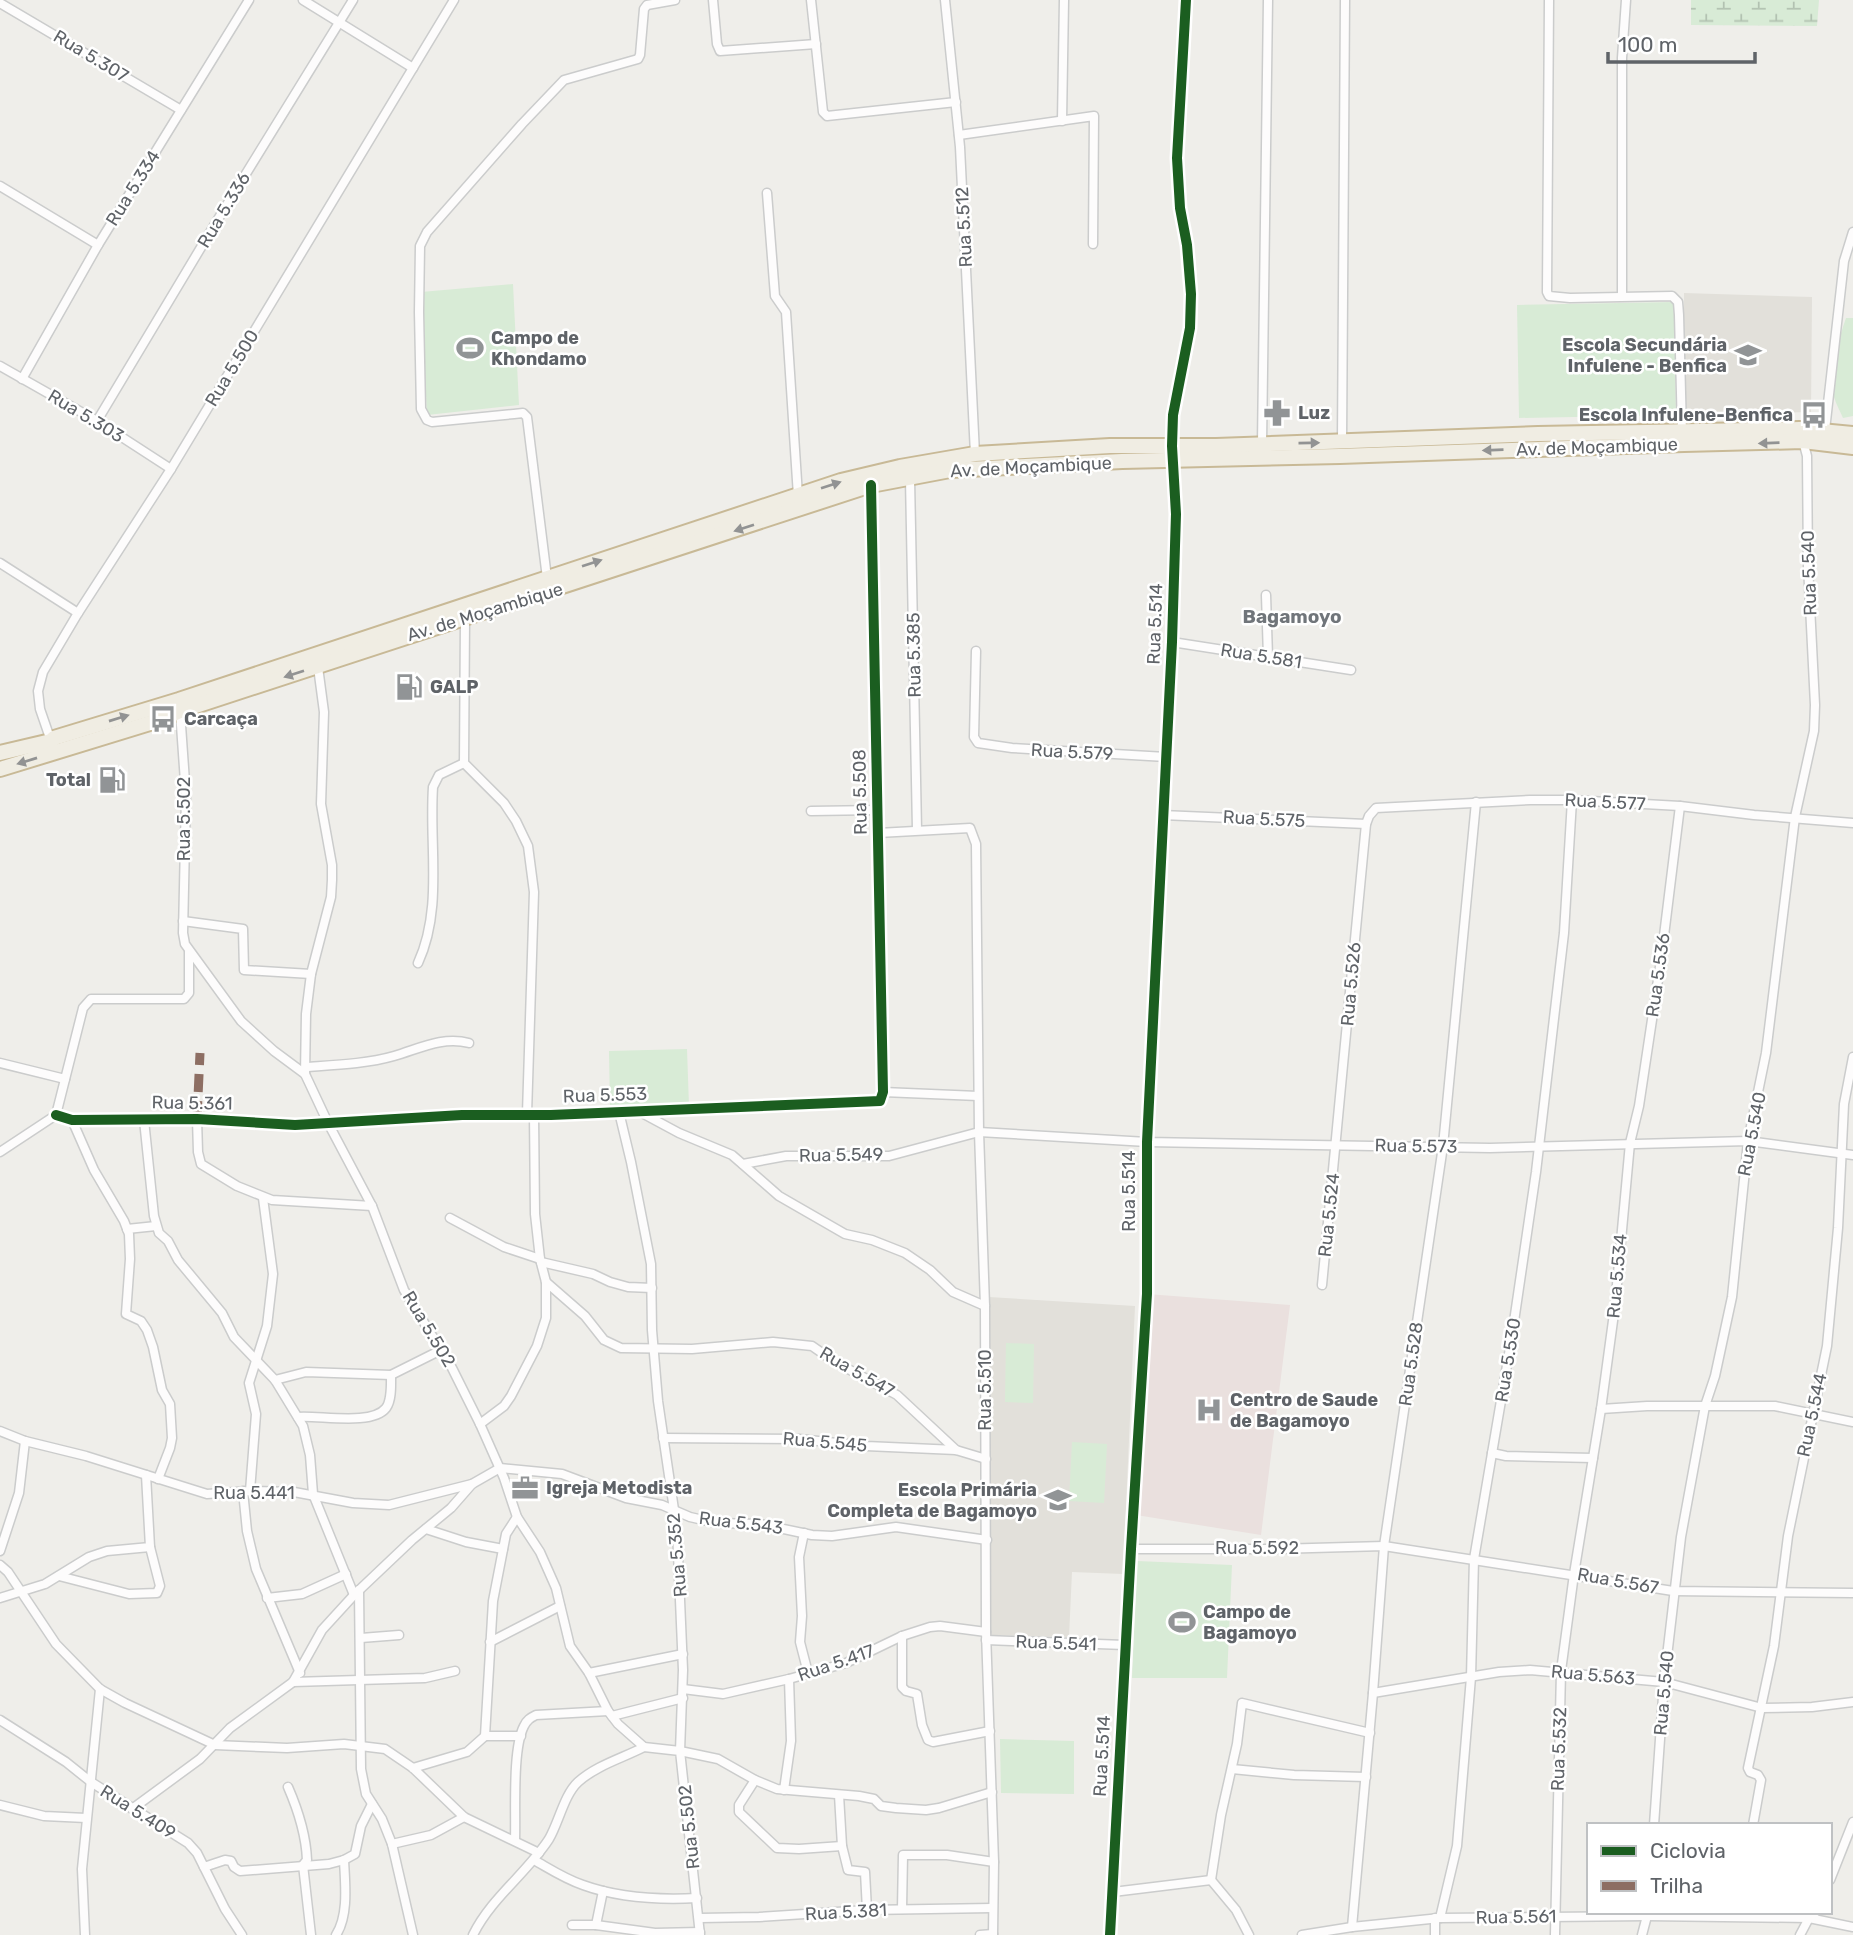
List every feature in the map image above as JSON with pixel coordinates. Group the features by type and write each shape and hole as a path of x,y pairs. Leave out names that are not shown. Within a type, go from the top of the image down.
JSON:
{"highway":[{"name":"Av. de Moçambique","path":"0,769 163,719 180,711 871,485 976,467 1122,461 1262,444 1538,434 1825,430 1853,434"},
{"name":"Av. de Moçambique","path":"3,751 53,739 178,700 863,475 975,454 1110,446 1172,453 1803,441 1853,447"}],"street":[{"name":"Rua 5.334","path":"22,379 98,245 249,0"},
{"path":"303,0 413,68"},
{"name":"Rua 5.336","path":"97,421 353,0"},
{"name":"Rua 5.500","path":"53,739 40,709 38,691 43,672 171,469 454,0"},
{"path":"547,578 527,417 523,413 432,422 427,420 421,409 420,246 427,232 564,80 638,59 644,9 647,5 675,0"},
{"path":"713,0 720,51 816,44"},
{"path":"811,0 824,112 827,116 956,102"},
{"name":"Rua 5.512","path":"945,0 959,135 975,454"},
{"path":"1062,121 1064,0"},
{"name":"Rua 5.514","path":"1110,1935 1147,1294 1147,1142 1176,514 1172,453 1175,400 1190,328 1191,294 1187,245 1180,208 1177,158 1186,0"},
{"path":"1262,444 1268,0"},
{"path":"1342,442 1345,0"},
{"path":"1549,0 1547,292 1549,296 1570,298 1666,295 1672,296 1678,302 1682,432"},
{"path":"1622,296 1622,58 1626,0"},
{"name":"Rua 5.307","path":"0,3 181,110"},
{"path":"959,135 1094,116 1093,244"},
{"path":"0,186 98,245"},
{"path":"766,193 775,296 786,312 799,496"},
{"path":"1825,430 1844,261 1853,232"},
{"name":"Rua 5.303","path":"0,366 97,421 171,469"},
{"name":"Rua 5.540","path":"1654,1823 1673,1591 1705,1406 1715,1376 1732,1297 1748,1141 1766,1053 1795,817 1809,764 1815,705 1808,566 1807,456 1803,441"},
{"name":"Rua 5.385","path":"909,479 917,831"},
{"name":"Rua 5.508","path":"871,485 883,1096"},
{"path":"0,563 78,613"},
{"path":"1266,595 1268,657"},
{"path":"466,618 464,763 504,803 516,821 528,846 534,892 530,1114 535,1213 546,1282 546,1318 537,1346 504,1406 480,1423"},
{"name":"Rua 5.581","path":"1172,642 1351,670"},
{"name":"Rua 5.579","path":"976,651 974,737 978,743 1013,748 1166,757"},
{"path":"318,667 324,712 321,804 332,865 332,880 331,897 312,974 306,1014 306,1071 394,1056 451,1040 469,1043"},
{"name":"Rua 5.502","path":"180,711 186,796 183,920 185,944 241,1021 274,1051 306,1071 328,1123 372,1206 404,1290 441,1350 480,1423 500,1468 517,1517 540,1552 556,1588 569,1646 589,1674 610,1714 645,1747"},
{"path":"418,963 425,948 431,915 435,779 464,763"},
{"name":"Rua 5.577","path":"1366,824 1368,816 1376,808 1572,800 1680,806 1853,823"},
{"name":"Rua 5.530","path":"1435,1935 1437,1918 1457,1846 1471,1677 1474,1559 1511,1342 1536,1172 1564,933 1572,800"},
{"name":"Rua 5.528","path":"1352,1927 1374,1693 1384,1546 1443,1146 1476,802"},
{"name":"Rua 5.536","path":"1630,1143 1639,1106 1659,973 1680,806"},
{"path":"811,811 878,810"},
{"name":"Rua 5.575","path":"1162,815 1366,824"},
{"name":"Rua 5.526","path":"1336,1145 1366,824"},
{"name":"Rua 5.510","path":"917,831 970,828 976,844 978,1096 985,1306 986,1636 994,1861 993,1934"},
{"path":"878,834 917,831"},
{"path":"183,920 243,929 244,970 312,974"},
{"path":"0,1152 56,1115 83,1008 91,999 184,999 189,993 189,952"},
{"name":"Rua 5.544","path":"1753,1823 1761,1780 1758,1775 1748,1770 1774,1646 1788,1536 1833,1299 1844,1104 1853,1057"},
{"path":"0,1063 65,1079"},
{"name":"Rua 5.553","path":"328,1123 462,1115 640,1112 876,1103 883,1096 978,1096"},
{"path":"619,1112 651,1264 654,1349"},
{"path":"640,1112 679,1133 723,1151 743,1164 779,1196 845,1234 872,1240 905,1253 930,1270 953,1292 985,1306"},
{"name":"Rua 5.361","path":"56,1115 72,1120 197,1119 295,1125 328,1123"},
{"path":"197,1119 201,1164 263,1198 372,1206"},
{"path":"72,1120 94,1170 127,1229 130,1259 126,1314 141,1321 147,1330 162,1390 170,1404 172,1438 158,1479"},
{"path":"144,1120 159,1233 169,1241 178,1260 222,1313 234,1337 275,1380 306,1435 313,1494 346,1574 357,1592 361,1638 360,1745 364,1783 392,1844 413,1935"},
{"name":"Rua 5.573","path":"979,1132 1147,1142 1490,1148 1748,1141 1853,1155"},
{"name":"Rua 5.549","path":"743,1164 786,1156 888,1156 979,1132"},
{"name":"Rua 5.534","path":"1593,1458 1615,1306 1630,1143"},
{"name":"Rua 5.524","path":"1322,1285 1336,1145"},
{"path":"263,1198 273,1287 267,1326 249,1384 256,1414 247,1491 247,1531 256,1569 300,1673"},
{"path":"450,1217 504,1247 541,1261 628,1287 652,1288"},
{"path":"127,1229 156,1226"},
{"name":"Rua 5.547","path":"546,1282 584,1316 604,1340 621,1348 654,1349 773,1342 806,1344 897,1395 956,1450"},
{"name":"Rua 5.352","path":"654,1349 674,1510 683,1654 680,1751"},
{"path":"275,1380 306,1372 391,1374 441,1350"},
{"path":"298,1417 363,1418 383,1411 389,1402 391,1374"},
{"path":"1601,1409 1785,1407 1853,1422"},
{"name":"Rua 5.441","path":"0,1431 25,1441 86,1456 207,1494 247,1491 313,1494 353,1503 389,1504 472,1484"},
{"name":"Rua 5.545","path":"663,1438 776,1438 956,1450 986,1459"},
{"path":"0,1551 19,1493 25,1441"},
{"path":"1492,1453 1506,1456 1593,1458"},
{"name":"Rua 5.532","path":"1555,1935 1561,1671 1593,1458"},
{"path":"132,1809 181,1774 215,1745 230,1728 293,1682 323,1630 357,1592 451,1508 472,1484 500,1468"},
{"name":"Rua 5.543","path":"500,1468 562,1474 626,1499 716,1523 760,1524 832,1536 896,1527 987,1540"},
{"path":"60,1576 80,1584 129,1594 157,1593 160,1586 150,1547 146,1475"},
{"path":"485,1736 491,1612 506,1534 517,1517"},
{"path":"426,1529 466,1542 503,1549"},
{"path":"804,1533 799,1557 802,1616 800,1642 808,1674"},
{"name":"Rua 5.592","path":"1131,1549 1384,1546"},
{"name":"Rua 5.567","path":"1384,1546 1673,1591 1853,1593"},
{"path":"0,1598 45,1584 89,1557 107,1551 150,1547"},
{"path":"0,1565 8,1572 56,1644 100,1689 215,1745 287,1748 360,1745 385,1749 412,1769 464,1818 515,1840 582,1885 636,1897 697,1898"},
{"path":"267,1598 302,1594 346,1574"},
{"path":"490,1642 560,1606"},
{"name":"Rua 5.417","path":"683,1693 723,1694 789,1679 846,1663 902,1636 940,1626 986,1636"},
{"path":"361,1638 399,1635"},
{"path":"902,1636 902,1687 917,1694 922,1725 928,1740 933,1742 990,1731"},
{"name":"Rua 5.541","path":"986,1636 1125,1645"},
{"path":"589,1674 683,1654"},
{"path":"293,1682 425,1678 454,1671"},
{"name":"Rua 5.563","path":"1374,1693 1520,1671 1561,1671 1664,1682 1762,1708 1853,1702"},
{"path":"784,1790 791,1741 789,1679"},
{"path":"85,1935 82,1869 98,1732 100,1689"},
{"path":"515,1840 517,1760 521,1736 529,1718 610,1714 683,1693"},
{"path":"1249,1935 1236,1910 1212,1880 1221,1815 1233,1769 1242,1703 1370,1733"},
{"name":"Rua 5.409","path":"0,1720 132,1809 188,1843 197,1853 225,1909 242,1935"},
{"path":"412,1769 467,1752 485,1736 521,1736"},
{"path":"473,1935 486,1912 537,1856 554,1829 574,1787 593,1771 645,1747 718,1759 755,1780 784,1790 872,1798 881,1806 926,1810 950,1806 992,1792"},
{"name":"Rua 5.502","path":"680,1751 700,1934"},
{"path":"1233,1769 1366,1777"},
{"path":"755,1780 739,1805 738,1812 775,1847 799,1849 842,1846"},
{"path":"288,1787 306,1840 307,1860 303,1865 311,1935"},
{"path":"839,1795 842,1846 848,1870 865,1872 867,1910"},
{"path":"204,1867 228,1860 240,1871 329,1864 344,1860 355,1854 361,1826 372,1804"},
{"path":"0,1805 44,1816 86,1818"},
{"path":"392,1844 431,1835 464,1818"},
{"path":"1832,1876 1853,1822"},
{"path":"902,1909 903,1855 947,1855 994,1861"},
{"path":"336,1935 343,1911 344,1860"},
{"path":"1113,1892 1212,1880"},
{"path":"596,1925 603,1891"},
{"name":"Rua 5.381","path":"700,1917 992,1908"},
{"path":"1642,1935 1648,1914"},
{"name":"Rua 5.561","path":"1303,1935 1437,1918 1648,1914 1812,1915 1853,1927"},
{"path":"1800,1935 1812,1915"},
{"path":"572,1925 596,1925 655,1933 700,1934"},
{"path":"980,1935 993,1934"}],"shaded area":[{"name":"Escola Secundária Infulene - Benfica","path":"1684,293 1812,297 1811,412 1684,415"},
{"name":"Centro de Saude de Bagamoyo","path":"1147,1294 1290,1305 1261,1535 1136,1515"},
{"path":"989,1297 1135,1306 1123,1574 1072,1572 1069,1637 989,1635"}],"green space":[{"path":"1691,0 1819,0 1817,26 1691,25"},
{"name":"Campo de Khondamo","path":"513,284 519,405 427,415 421,292"},
{"path":"1674,302 1676,415 1519,418 1517,305"},
{"path":"1846,318 1853,318 1853,416 1843,418 1834,397 1833,367"},
{"path":"687,1049 689,1106 610,1108 609,1051"},
{"path":"1006,1343 1034,1344 1033,1403 1005,1402"},
{"path":"1072,1442 1107,1444 1104,1503 1069,1501"},
{"name":"Campo de Bagamoyo","path":"1137,1561 1232,1565 1227,1678 1132,1678"},
{"path":"1000,1739 1074,1741 1074,1794 1001,1793"}],"marked path":[{"path":"197,1119 200,1053"}],"cycle path":[{"path":"1110,1935 1147,1294 1147,1142 1176,514 1173,415 1190,328 1191,294 1187,245 1180,208 1177,158 1186,0"},
{"path":"56,1115 72,1120 197,1119 295,1125 462,1115 551,1115 880,1101 883,1092 871,485"}],"place":[{"name":"Campo de Khondamo","path":"470,348"},
{"name":"Escola Secundária Infulene - Benfica","path":"1748,355"},
{"name":"Luz","path":"1277,413"},
{"name":"Escola Infulene-Benfica","path":"1814,415"},
{"name":"GALP","path":"409,687"},
{"name":"Carcaça","path":"163,719"},
{"name":"Total","path":"112,780"},
{"name":"Centro de Saude de Bagamoyo","path":"1209,1410"},
{"name":"Igreja Metodista","path":"525,1488"},
{"name":"Escola Primária Completa de Bagamoyo","path":"1058,1500"},
{"name":"Campo de Bagamoyo","path":"1182,1622"}],"district":[{"name":"Bagamoyo","path":"1292,616"}]}
